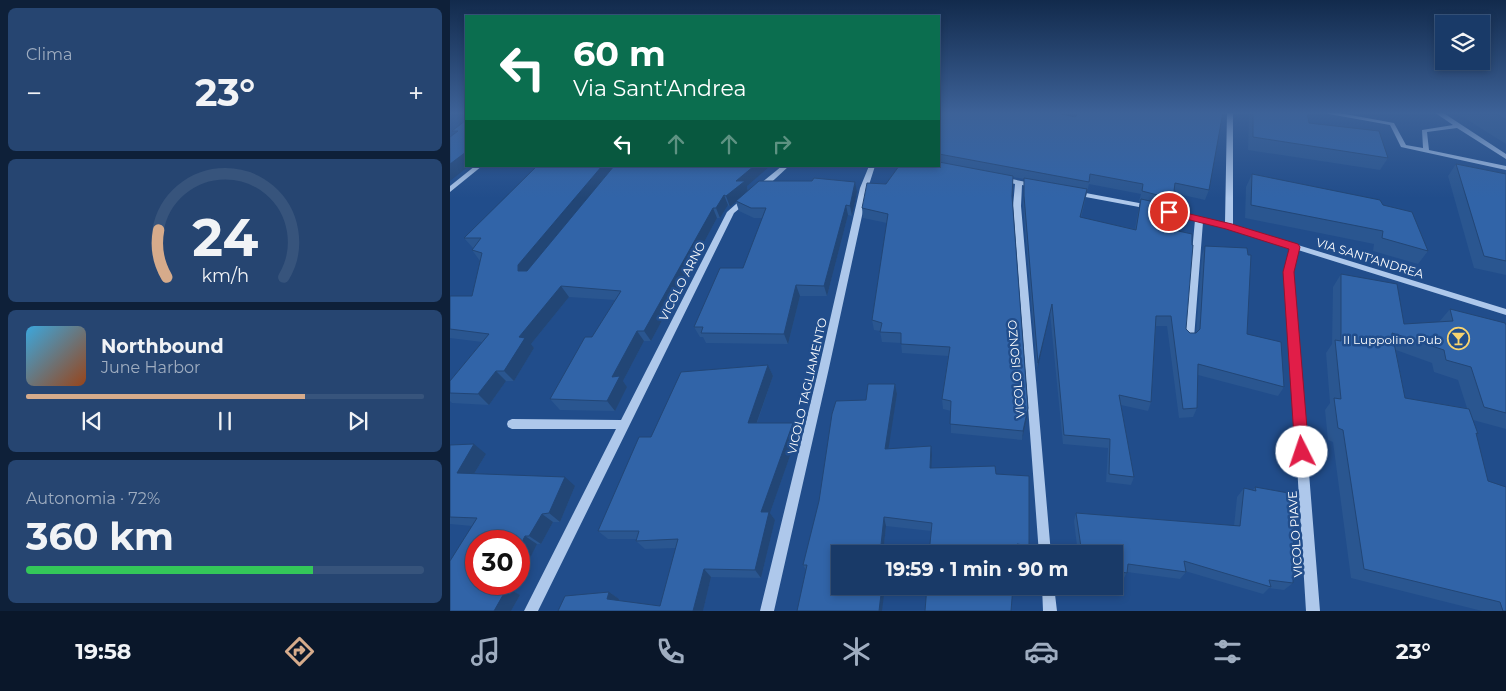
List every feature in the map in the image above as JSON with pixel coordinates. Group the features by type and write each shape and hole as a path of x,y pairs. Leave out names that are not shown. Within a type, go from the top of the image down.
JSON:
{"street":[{"path":"1229,226 1230,141"},
{"path":"1400,141 1403,146 1506,168"},
{"path":"1425,141 1426,150"},
{"path":"1481,141 1506,157"},
{"path":"450,190 477,167"},
{"name":"VICOLO ARNO","path":"531,611 731,212 785,167"},
{"name":"VICOLO TAGLIAMENTO","path":"767,611 864,188 872,167"},
{"path":"990,177 1046,188"},
{"name":"VICOLO ISONZO","path":"1019,183 1017,206 1044,545"},
{"name":"VIA SANT'ANDREA","path":"1065,191 1229,226 1506,312"},
{"path":"1189,338 1199,219"},
{"name":"VICOLO PIAVE","path":"1295,247 1289,272 1314,611"},
{"path":"512,424 624,425"},
{"path":"1049,595 1050,611"}],"building":[{"path":"450,141 465,141 465,153 450,164"},
{"path":"940,141 1218,141 1209,190 1175,183 1173,199 1142,191 1143,184 1090,174 1089,182 940,154"},
{"path":"1276,141 1382,141 1388,158"},
{"path":"940,162 1013,176 1012,196 1028,408 1023,431 950,424 951,401 942,399 950,347 901,344 901,333 880,332 882,323 872,320 888,214 862,208 867,183 886,184 898,167 940,167"},
{"path":"1456,164 1506,174 1506,261 1484,256"},
{"path":"536,167 601,167 518,265 518,271 527,271 613,167 753,167 736,181 745,181 726,196 724,195 716,208 713,208 644,331 637,331 612,377 620,376 607,401 550,399 585,337 592,337 621,291 561,286 519,337 525,338 504,371 496,371 478,394 450,393 450,381 489,334 450,329 450,296 472,296 482,253 472,250 481,238 464,238"},
{"path":"1252,174 1380,200 1383,205 1412,212 1428,251 1382,238 1383,231 1251,205"},
{"path":"814,178 855,182 850,206 846,205 824,286 796,285 784,334 701,333 703,327 694,327 720,268 743,268 766,208 751,208 736,201 759,181 812,181"},
{"path":"1024,178 1087,189 1080,217 1136,230 1141,199 1172,206 1169,229 1192,234 1193,245 1186,329 1190,333 1196,333 1200,329 1205,246 1247,248 1248,255 1251,255 1247,334 1281,342 1284,387 1198,364 1197,408 1183,409 1171,316 1156,316 1151,402 1119,395 1134,477 1109,474 1110,439 1064,435 1052,304 1038,363"},
{"path":"1341,274 1397,284 1404,324 1453,321 1450,309 1505,323 1506,325 1506,413 1484,407 1471,367 1446,360 1444,350 1392,333 1405,398 1469,409 1478,434 1476,433 1488,481 1506,487 1506,611 1503,611 1500,602 1364,569 1343,430 1338,428 1334,398 1341,399 1335,340 1341,341"},
{"path":"768,365 748,423 793,423 761,512 769,512 755,570 704,569 693,611 558,611 565,596 609,592 607,599 660,606 678,539 636,541 639,531 598,531 639,437 651,437 681,372"},
{"path":"868,384 895,384 885,449 931,446 930,468 995,466 996,474 1029,476 1029,545 930,545 932,523 884,517 881,545 831,545 831,595 881,595 879,611 797,611 807,565 803,565 819,501 832,414 836,401 866,400"},
{"path":"474,444 457,473 565,477 549,513 542,514 530,534 530,530 469,530 477,518 450,517 450,445"},
{"path":"1255,487 1294,494 1293,583 1269,580 1271,587 1184,561 1186,572 1128,564 1127,573 1123,572 1123,545 1081,545 1076,513 1240,526 1244,488 1256,491"},
{"path":"465,537 465,595 503,595 494,611 450,611 450,561"},
{"path":"926,595 1012,595 1011,611 925,611"}],"place":[{"name":"Il Luppolino Pub","path":"1458,339"}],"route":[{"path":"1169,212 1229,226 1295,247 1289,272 1302,452"}]}
